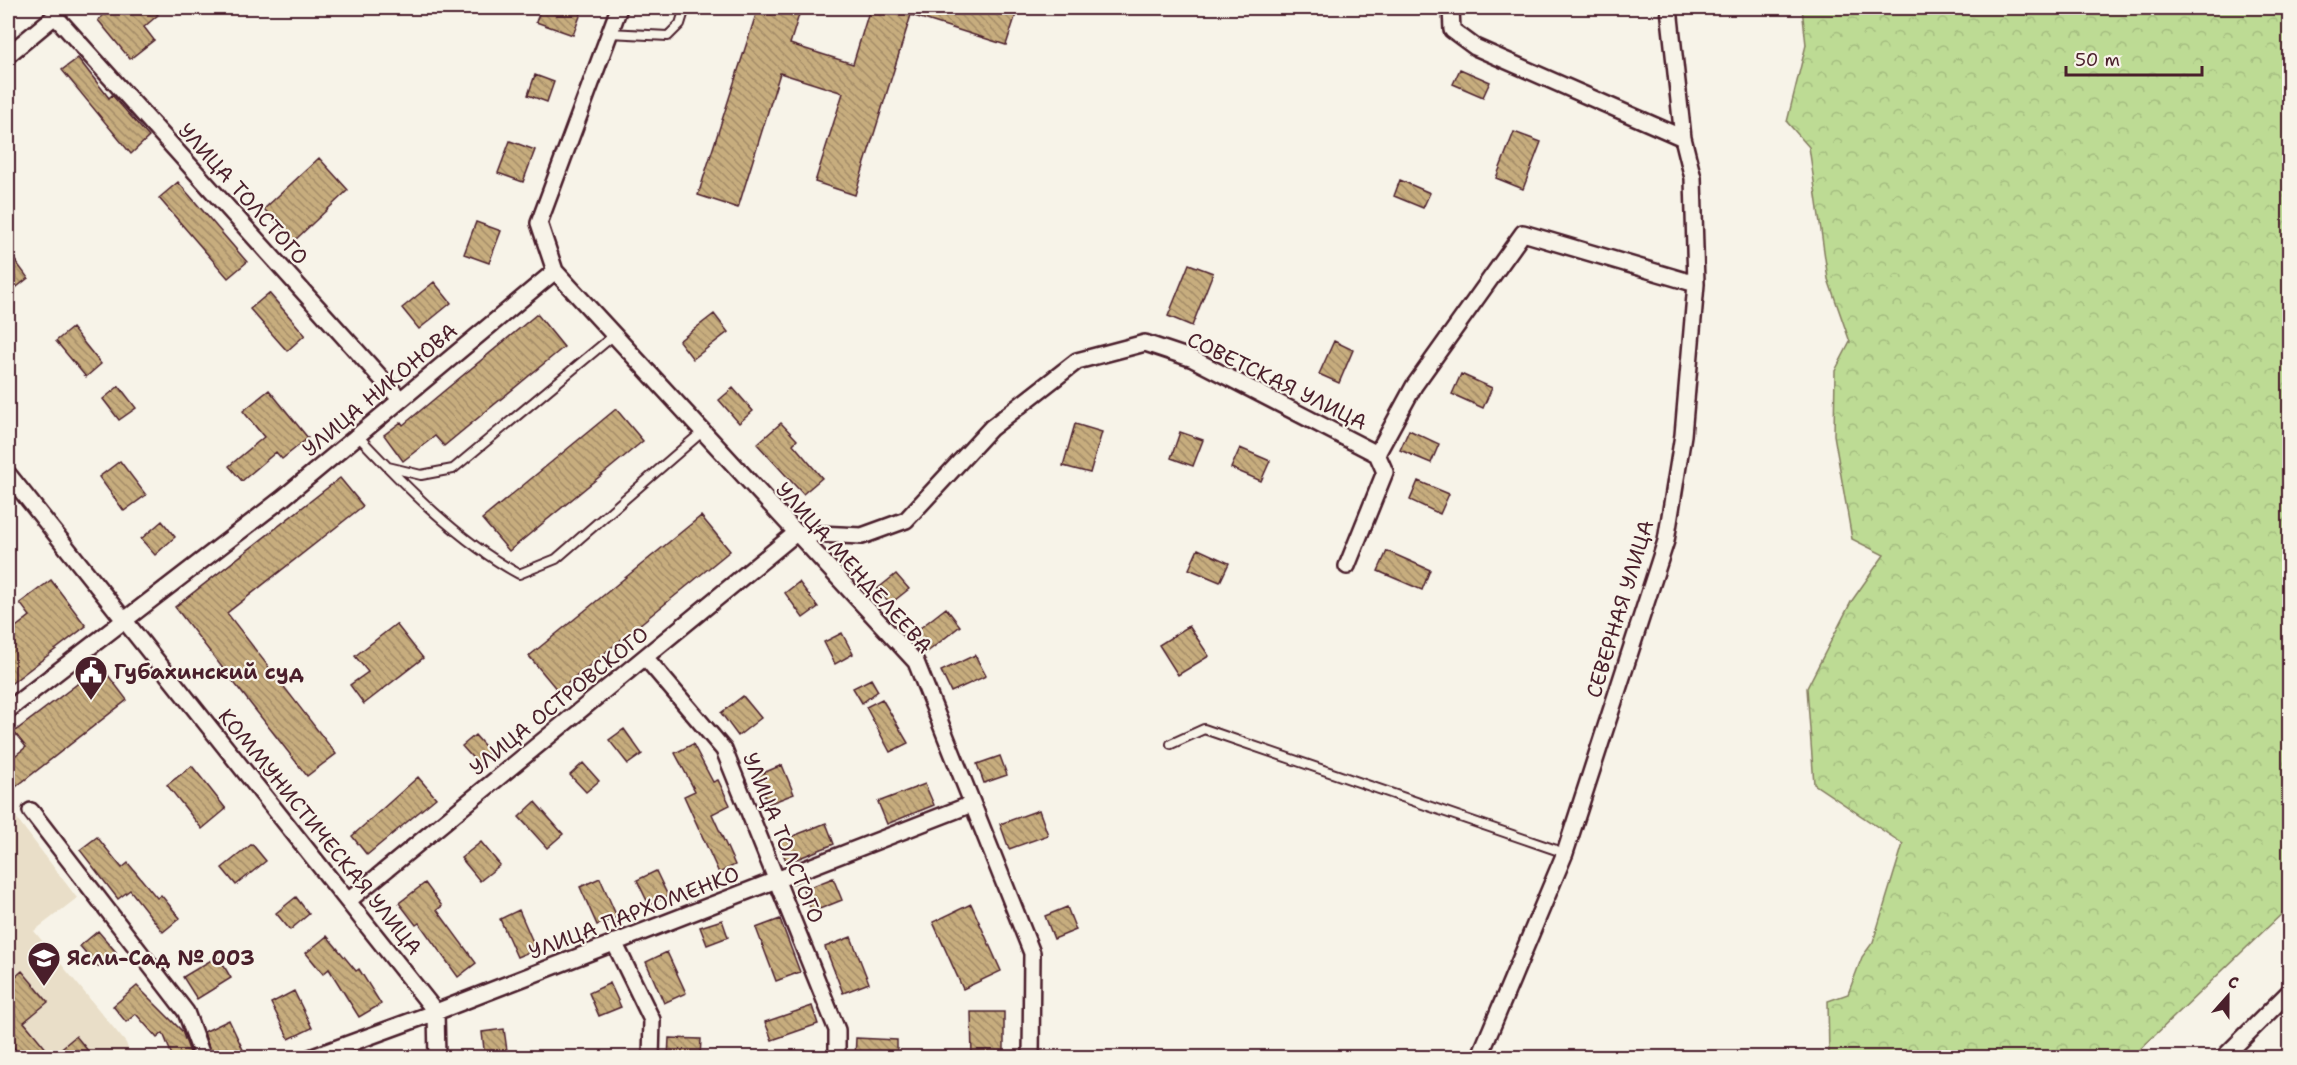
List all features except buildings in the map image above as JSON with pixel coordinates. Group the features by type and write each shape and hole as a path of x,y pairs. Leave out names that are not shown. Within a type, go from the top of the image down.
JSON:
{"street":[{"path":"555,271 539,223 619,8"},
{"path":"1451,8 1452,30 1475,47 1683,138"},
{"name":"СЕВЕРНАЯ УЛИЦА","path":"1479,1058 1565,853 1666,541 1683,435 1696,284 1693,178 1683,138 1670,8"},
{"path":"8,55 56,12"},
{"name":"УЛИЦА ТОЛСТОГО","path":"56,12 400,399"},
{"name":"СОВЕТСКАЯ УЛИЦА","path":"1377,454 1414,386 1523,233 1696,284"},
{"name":"УЛИЦА НИКОНОВА","path":"8,710 283,498 555,271"},
{"name":"УЛИЦА МЕНДЕЛЕЕВА","path":"555,271 916,662 1032,953 1031,1058"},
{"name":"СОВЕТСКАЯ УЛИЦА","path":"796,533 862,536 906,520 991,428 1077,361 1145,343 1193,359 1377,454 1385,472 1347,566"},
{"name":"КОММУНИСТИЧЕСКАЯ УЛИЦА","path":"8,474 436,1012"},
{"name":"УЛИЦА ОСТРОВСКОГО","path":"348,901 796,533"},
{"name":"УЛИЦА ТОЛСТОГО","path":"645,657 724,750 837,1030 837,1058"},
{"name":"УЛИЦА ПАРХОМЕНКО","path":"310,1058 436,1012 972,804"},
{"path":"31,811 186,1012 203,1058"},
{"path":"614,942 652,1020 651,1058"},
{"path":"2223,1058 2289,991"},
{"path":"436,1012 437,1058"}],"lane":[{"path":"609,33 668,36 680,24 685,8"},
{"path":"387,467 421,475 453,469 613,336"},
{"path":"358,436 387,467 494,561 519,574 556,559 702,432"},
{"path":"1171,744 1204,729 1565,853"}],"shaded area":[{"name":"Ясли-Сад № 003","path":"12,812 77,898 34,931 126,1043 131,1057 8,1058 8,815"}],"green space":[{"path":"1802,8 2289,8 2289,907 2132,1057 1829,1057 1828,1001 1848,994 1862,957 1873,942 1903,844 1814,784 1807,688 1851,602 1884,555 1852,539 1834,435 1835,371 1850,342 1828,279 1809,147 1787,122 1806,45"}],"place":[{"name":"Губахинский суд","path":"91,701"},
{"name":"Ясли-Сад № 003","path":"44,987"}]}
